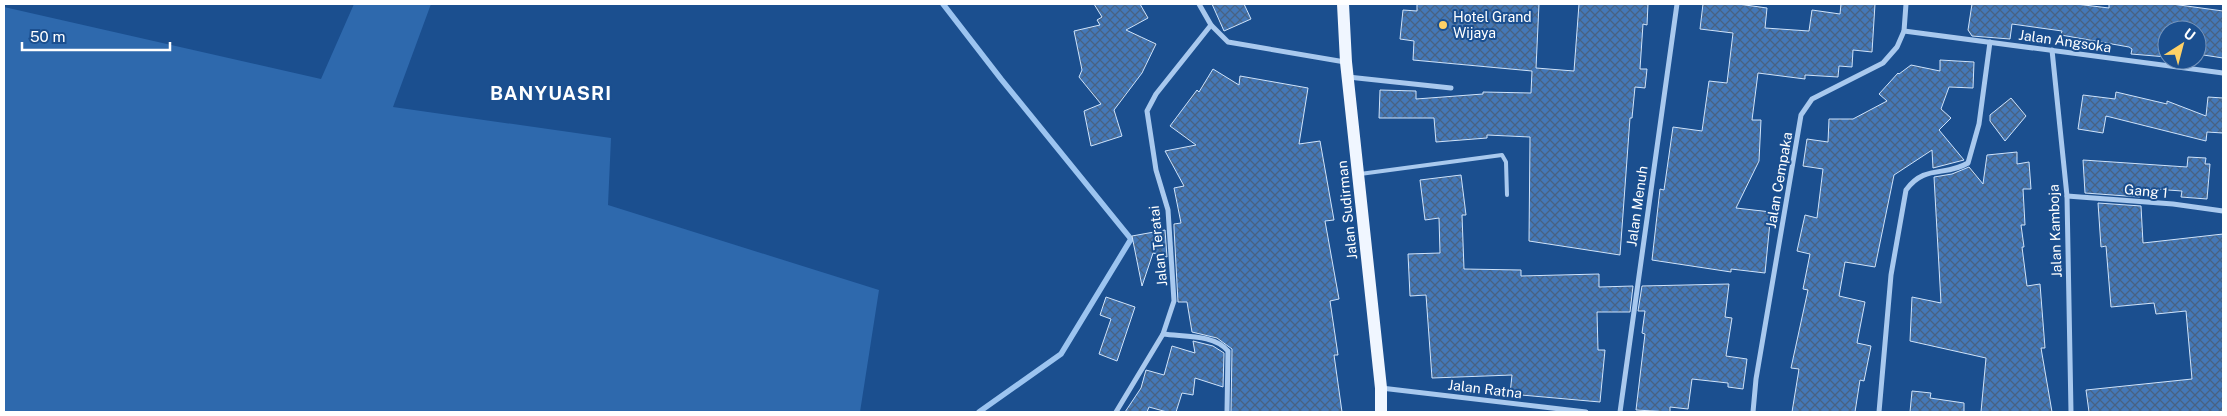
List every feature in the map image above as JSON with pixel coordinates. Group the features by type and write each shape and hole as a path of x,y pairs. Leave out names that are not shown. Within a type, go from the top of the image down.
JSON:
{"main road":[{"name":"Jalan Sudirman","path":"1343,4 1346,62 1381,388 1380,412"}],"street":[{"path":"1199,4 1211,25 1228,42 1346,62"},
{"name":"Jalan Menuh","path":"1620,412 1677,4"},
{"name":"Jalan Cempaka","path":"1753,412 1756,379 1801,115 1812,99 1884,62 1896,47 1904,32 1906,4"},
{"name":"Jalan Teratai","path":"1116,412 1163,334 1174,300 1168,210 1156,170 1147,112 1156,94 1211,25"},
{"name":"Jalan Angsoka","path":"1904,32 2223,73"},
{"path":"1880,412 1892,275 1906,190 1912,182 1921,176 1960,168 1968,163 1979,124 1990,42"},
{"name":"Jalan Kamboja","path":"2052,50 2067,196 2071,412"},
{"path":"1348,77 1452,88"},
{"name":"Gang 1","path":"2067,196 2173,204 2223,211"},
{"path":"1163,334 1214,340 1222,344 1228,352 1227,412"},
{"name":"Jalan Ratna","path":"1381,388 1586,412"}],"lane":[{"path":"1358,174 1502,155 1506,162 1506,195"}],"shaded area":[{"path":"354,4 431,4 393,107 611,138 608,205 879,290 860,412 4,412 4,7 321,79"}],"building":[{"path":"1094,4 1140,4 1148,18 1126,30 1156,44 1142,73 1114,110 1122,136 1091,146 1084,111 1101,104 1079,77 1082,70 1074,31 1100,25 1097,20 1102,17"},
{"path":"1212,4 1244,4 1251,19 1224,31"},
{"path":"1417,4 1539,4 1536,68 1574,71 1579,4 1648,4 1647,25 1643,24 1640,69 1647,69 1645,88 1635,87 1632,118 1630,118 1620,255 1529,241 1530,137 1487,135 1487,138 1436,142 1434,118 1379,118 1380,90 1416,91 1416,99 1483,94 1483,92 1531,93 1532,71 1413,60 1414,41 1400,39 1403,10 1417,11"},
{"path":"1703,4 1738,4 1767,8 1765,28 1809,31 1812,10 1840,14 1841,4 1875,4 1872,52 1853,50 1852,67 1839,66 1838,77 1805,75 1805,79 1758,73 1752,120 1761,120 1759,161 1736,208 1771,212 1765,273 1731,269 1731,272 1652,260 1660,189 1664,190 1673,127 1702,131 1709,81 1727,83 1733,33 1700,29"},
{"path":"1972,4 2076,4 2109,8 2109,4 2172,4 2223,11 2223,58 2207,56 2207,20 2157,20 2157,56 2131,54 2132,49 2129,47 2061,35 2062,31 2012,24 2010,39 1972,36 1968,30"},
{"path":"1940,60 1974,62 1973,88 1949,87 1941,109 1951,118 1939,130 1964,160 1933,168 1932,150 1894,175 1875,267 1845,262 1839,296 1865,302 1857,343 1871,346 1864,381 1860,380 1855,412 1792,412 1799,369 1791,368 1808,290 1803,289 1810,254 1797,251 1805,215 1817,218 1823,169 1803,166 1807,139 1828,142 1829,119 1853,119 1887,101 1879,94 1898,73 1911,65 1940,71"},
{"path":"1213,69 1239,85 1240,76 1308,88 1299,144 1320,141 1334,220 1325,221 1339,299 1330,301 1338,355 1334,355 1342,412 1231,412 1232,349 1217,338 1192,332 1187,302 1178,302 1174,224 1181,223 1174,188 1184,186 1165,151 1196,145 1170,126 1197,90 1199,92"},
{"path":"2116,92 2167,104 2167,101 2206,116 2208,97 2223,98 2223,133 2207,132 2206,141 2106,116 2103,133 2078,129 2083,95 2115,99"},
{"path":"2011,98 2026,116 2005,141 1990,121 1990,115"},
{"path":"2017,152 2017,164 2029,162 2031,189 2023,189 2025,225 2021,225 2024,247 2022,247 2027,286 2040,284 2045,348 2041,348 2052,412 1981,412 1986,358 1910,341 1912,297 1941,303 1934,177 1952,174 1969,167 1983,184 1987,155"},
{"path":"2188,157 2206,158 2205,164 2210,164 2207,199 2181,197 2182,191 2140,188 2140,197 2085,193 2083,160 2187,167"},
{"path":"1461,175 1466,215 1462,215 1464,269 1521,270 1521,276 1599,274 1599,287 1633,286 1630,312 1597,312 1598,350 1605,350 1600,402 1510,394 1512,375 1432,378 1426,295 1410,296 1408,254 1440,253 1439,218 1425,220 1420,180"},
{"path":"2098,203 2141,206 2143,243 2223,234 2223,412 2089,412 2086,390 2192,379 2186,311 2156,314 2154,303 2111,307 2106,246 2101,247"},
{"path":"1165,230 1167,257 1153,253 1142,286 1132,236"},
{"path":"1729,284 1725,317 1732,318 1726,356 1747,359 1743,389 1728,387 1728,383 1692,379 1688,409 1670,407 1670,412 1636,410 1645,334 1642,333 1645,311 1638,311 1642,286"},
{"path":"1106,297 1135,307 1117,361 1099,354 1111,319 1100,315"},
{"path":"1193,341 1213,346 1224,353 1223,387 1195,378 1193,395 1182,393 1176,412 1167,412 1149,407 1147,412 1125,412 1141,388 1146,370 1164,375 1172,346 1195,353"},
{"path":"1912,391 1931,393 1930,398 1964,403 1964,412 1910,412"}],"waterway":[{"path":"943,4 1001,79 1131,239 1061,354 979,412"}],"place":[{"name":"Hotel Grand Wijaya","path":"1443,25"}],"district":[{"name":"BANYUASRI","path":"551,93"}]}
